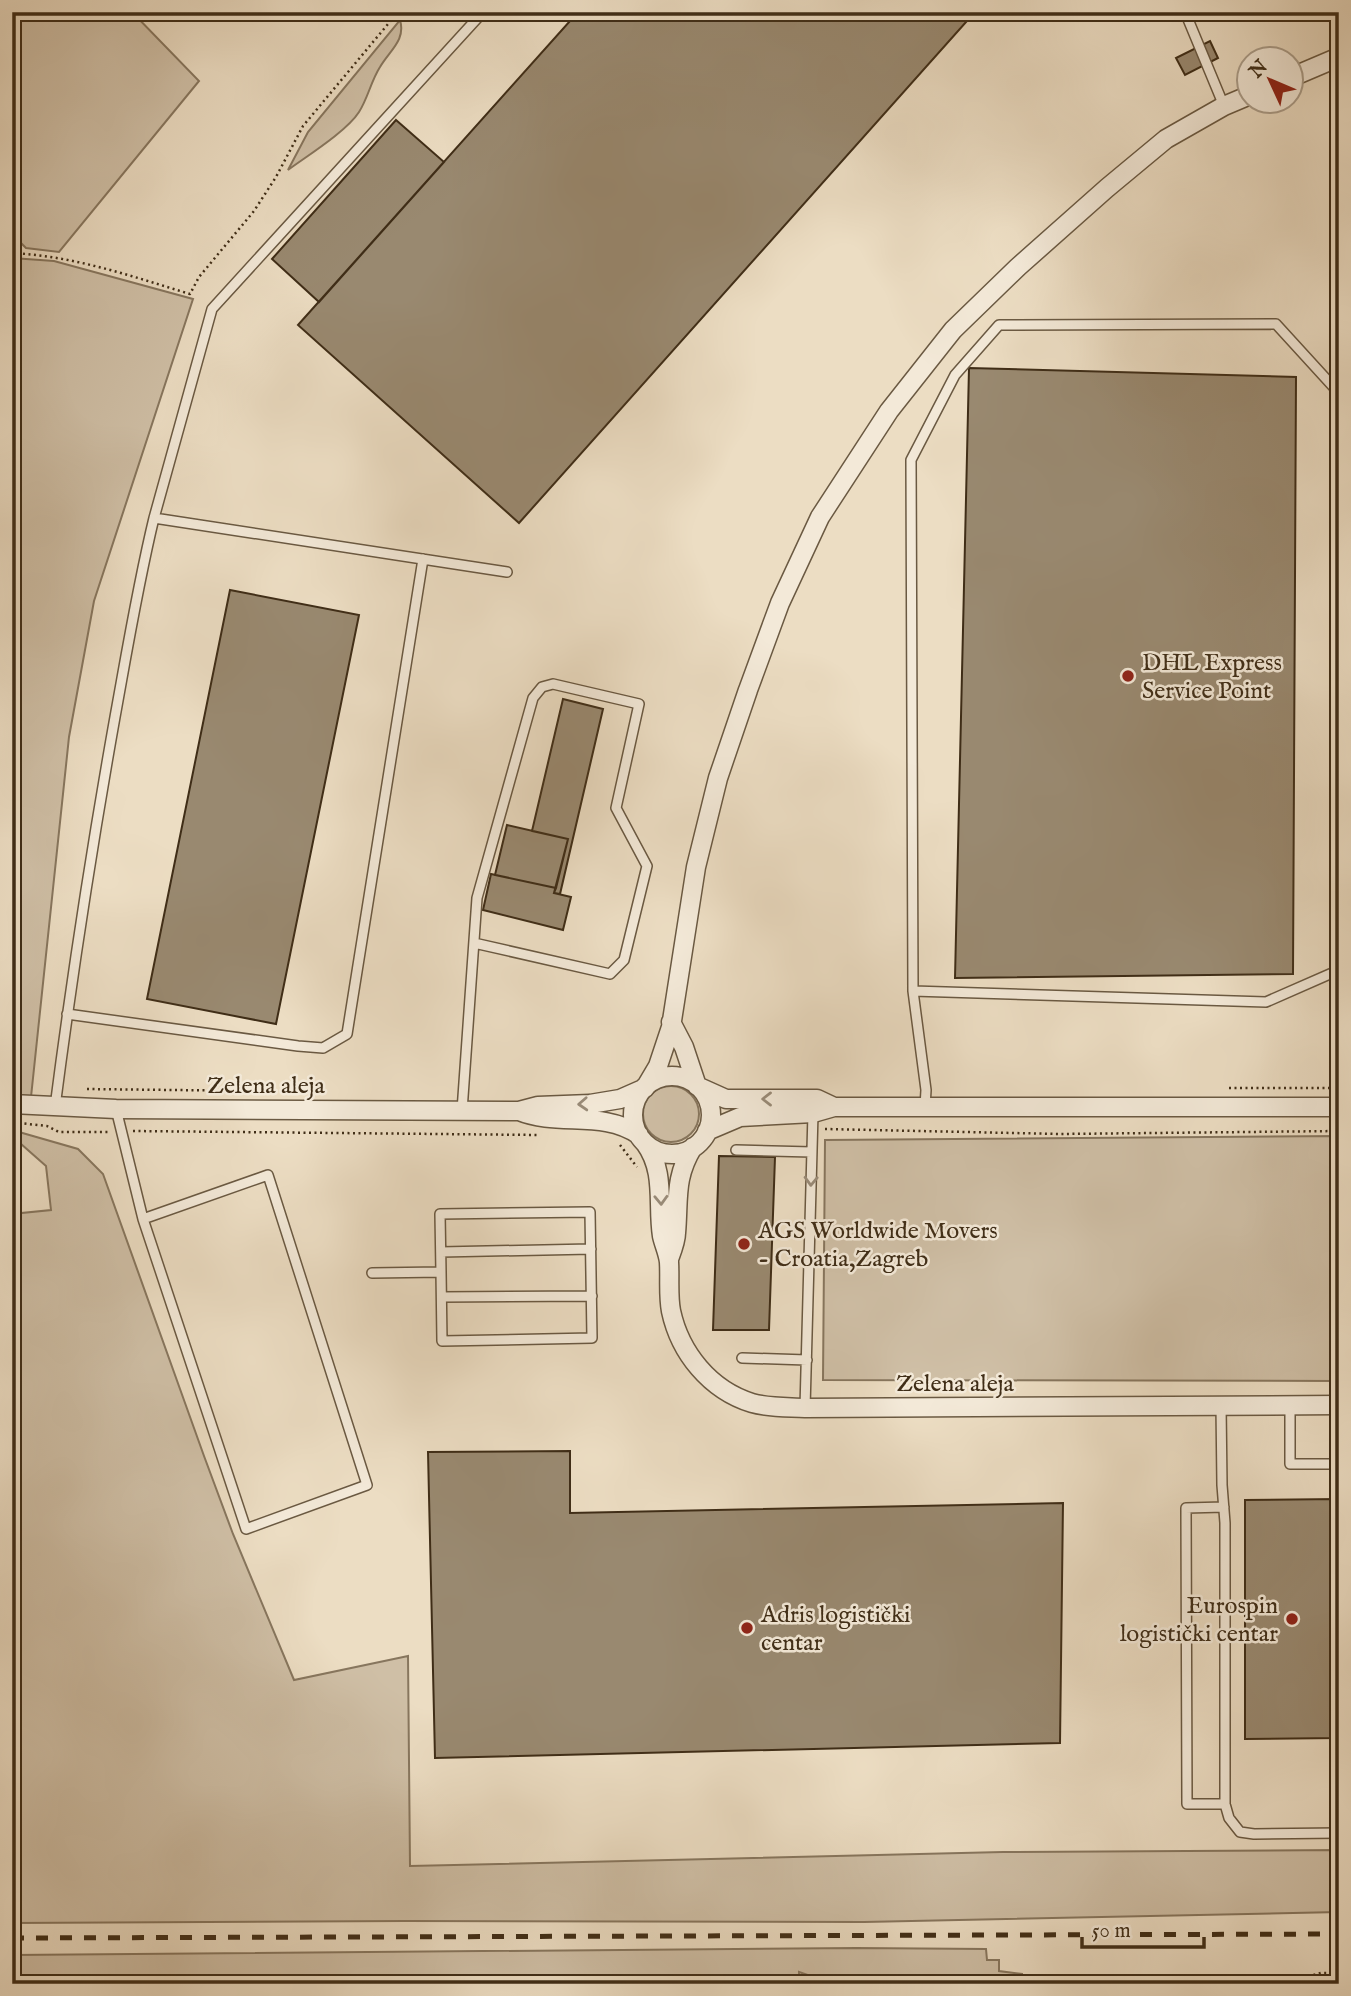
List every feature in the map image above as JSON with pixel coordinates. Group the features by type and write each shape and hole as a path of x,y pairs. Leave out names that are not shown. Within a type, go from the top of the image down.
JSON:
{"street":[{"path":"1306,71 1339,57"},
{"path":"645,1088 666,1048 696,867 718,778 780,603 820,517 889,411 953,330 1018,267 1166,139 1236,101"},
{"path":"671,1022 710,1111 707,1132"},
{"name":"Zelena aleja","path":"1339,1107 834,1107 817,1099 726,1098 680,1077 671,1077 652,1082 645,1088 638,1096 633,1115 642,1139 655,1160 660,1180 662,1237 669,1259 670,1307 685,1348 700,1369 719,1386 752,1403 772,1407 806,1408 1339,1405"},
{"name":"Zelena aleja","path":"12,1104 116,1109 519,1111 538,1106 604,1103 645,1088"},
{"name":"Zelena aleja","path":"669,1259 676,1235 676,1199 684,1162 707,1132 740,1117 813,1121 834,1107"},
{"name":"Zelena aleja","path":"519,1111 535,1118 621,1124 663,1153 684,1152 693,1147"}],"lane":[{"path":"52,1107 100,800 141,575 154,518 212,309 483,12"},
{"path":"1185,12 1224,106"},
{"path":"925,1107 926,1090 913,991 911,460 955,375 999,325 1276,324 1339,393"},
{"path":"154,518 507,572"},
{"path":"66,1014 323,1048 347,1034 424,559"},
{"path":"462,1111 477,898 534,698 542,687 553,684 639,704 616,808 647,866 624,960 610,974 474,943"},
{"path":"913,991 1266,1002 1339,970"},
{"path":"116,1109 142,1219 246,1529 368,1485 268,1175 142,1219"},
{"path":"806,1408 813,1121"},
{"path":"736,1150 812,1152"},
{"path":"590,1212 592,1338 442,1341 441,1252 440,1214 590,1212"},
{"path":"441,1252 591,1249"},
{"path":"372,1273 441,1272"},
{"path":"442,1297 592,1296"},
{"path":"742,1358 807,1360"},
{"path":"1290,1405 1290,1464 1339,1464"},
{"path":"1221,1406 1226,1804 1229,1818 1240,1832 1254,1834 1339,1833"},
{"path":"1224,1507 1186,1508 1187,1804 1226,1804"}],"path":[{"path":"12,253 92,264 190,293 199,277 254,211 303,126 398,12"},
{"path":"1230,1088 1339,1088"},
{"path":"85,1089 263,1091"},
{"path":"47,1126 52,1107"},
{"path":"813,1121 1060,1134 1339,1131"},
{"path":"12,1122 47,1126 59,1132 551,1135"},
{"path":"617,1142 629,1154 645,1181 660,1180"},
{"path":"1276,1984 1321,1973 1339,1973"},
{"path":"147,1977 326,1977 352,1982 387,1977 435,1981 782,1977 805,1978 821,1984"}],"shaded area":[{"path":"12,12 132,12 199,81 59,252 26,248 12,234"},
{"path":"400,20 399,39 377,72 359,112 336,135 288,170 308,132"},
{"path":"12,258 54,261 193,299 94,601 69,737 31,1097 12,1096"},
{"path":"671,1086 682,1088 691,1094 697,1103 697,1125 691,1134 682,1140 671,1142 660,1140 651,1134 645,1125 643,1114 645,1103 651,1094 660,1088"},
{"path":"12,1130 78,1149 103,1174 233,1534 294,1680 408,1656 410,1866 1003,1852 1339,1850 1339,1912 864,1922 12,1923 12,1214 51,1210 46,1166 12,1136"},
{"path":"1339,1136 1339,1381 823,1380 825,1140"},
{"path":"986,1949 987,1960 999,1960 999,1971 1022,1974 1022,1984 938,1981 909,1984 833,1984 799,1972 799,1981 806,1984 12,1984 12,1955"}],"building":[{"path":"578,12 975,12 519,523 298,325"},
{"path":"1210,41 1218,58 1185,75 1176,58"},
{"path":"396,120 444,162 319,302 272,259"},
{"name":"DHL Express Service Point","path":"969,368 1296,377 1293,974 955,978"},
{"path":"230,590 359,615 276,1024 147,999"},
{"path":"563,699 603,709 560,894 554,893 568,839 532,831"},
{"path":"507,825 568,839 556,888 495,875"},
{"path":"491,874 556,888 554,893 571,897 563,930 483,910"},
{"name":"AGS Worldwide Movers - Croatia,Zagreb","path":"719,1156 775,1157 769,1330 713,1330"},
{"name":"Adris logistički centar","path":"570,1451 570,1513 1063,1503 1060,1743 435,1758 428,1452"},
{"name":"Eurospin logistički centar","path":"1339,1499 1339,1738 1245,1739 1245,1500"}],"railway":[{"path":"12,1938 1339,1934"}],"place":[{"name":"DHL Express Service Point","path":"1128,676"},
{"name":"AGS Worldwide Movers - Croatia,Zagreb","path":"744,1244"},
{"name":"Eurospin logistički centar","path":"1292,1619"},
{"name":"Adris logistički centar","path":"747,1628"}]}
